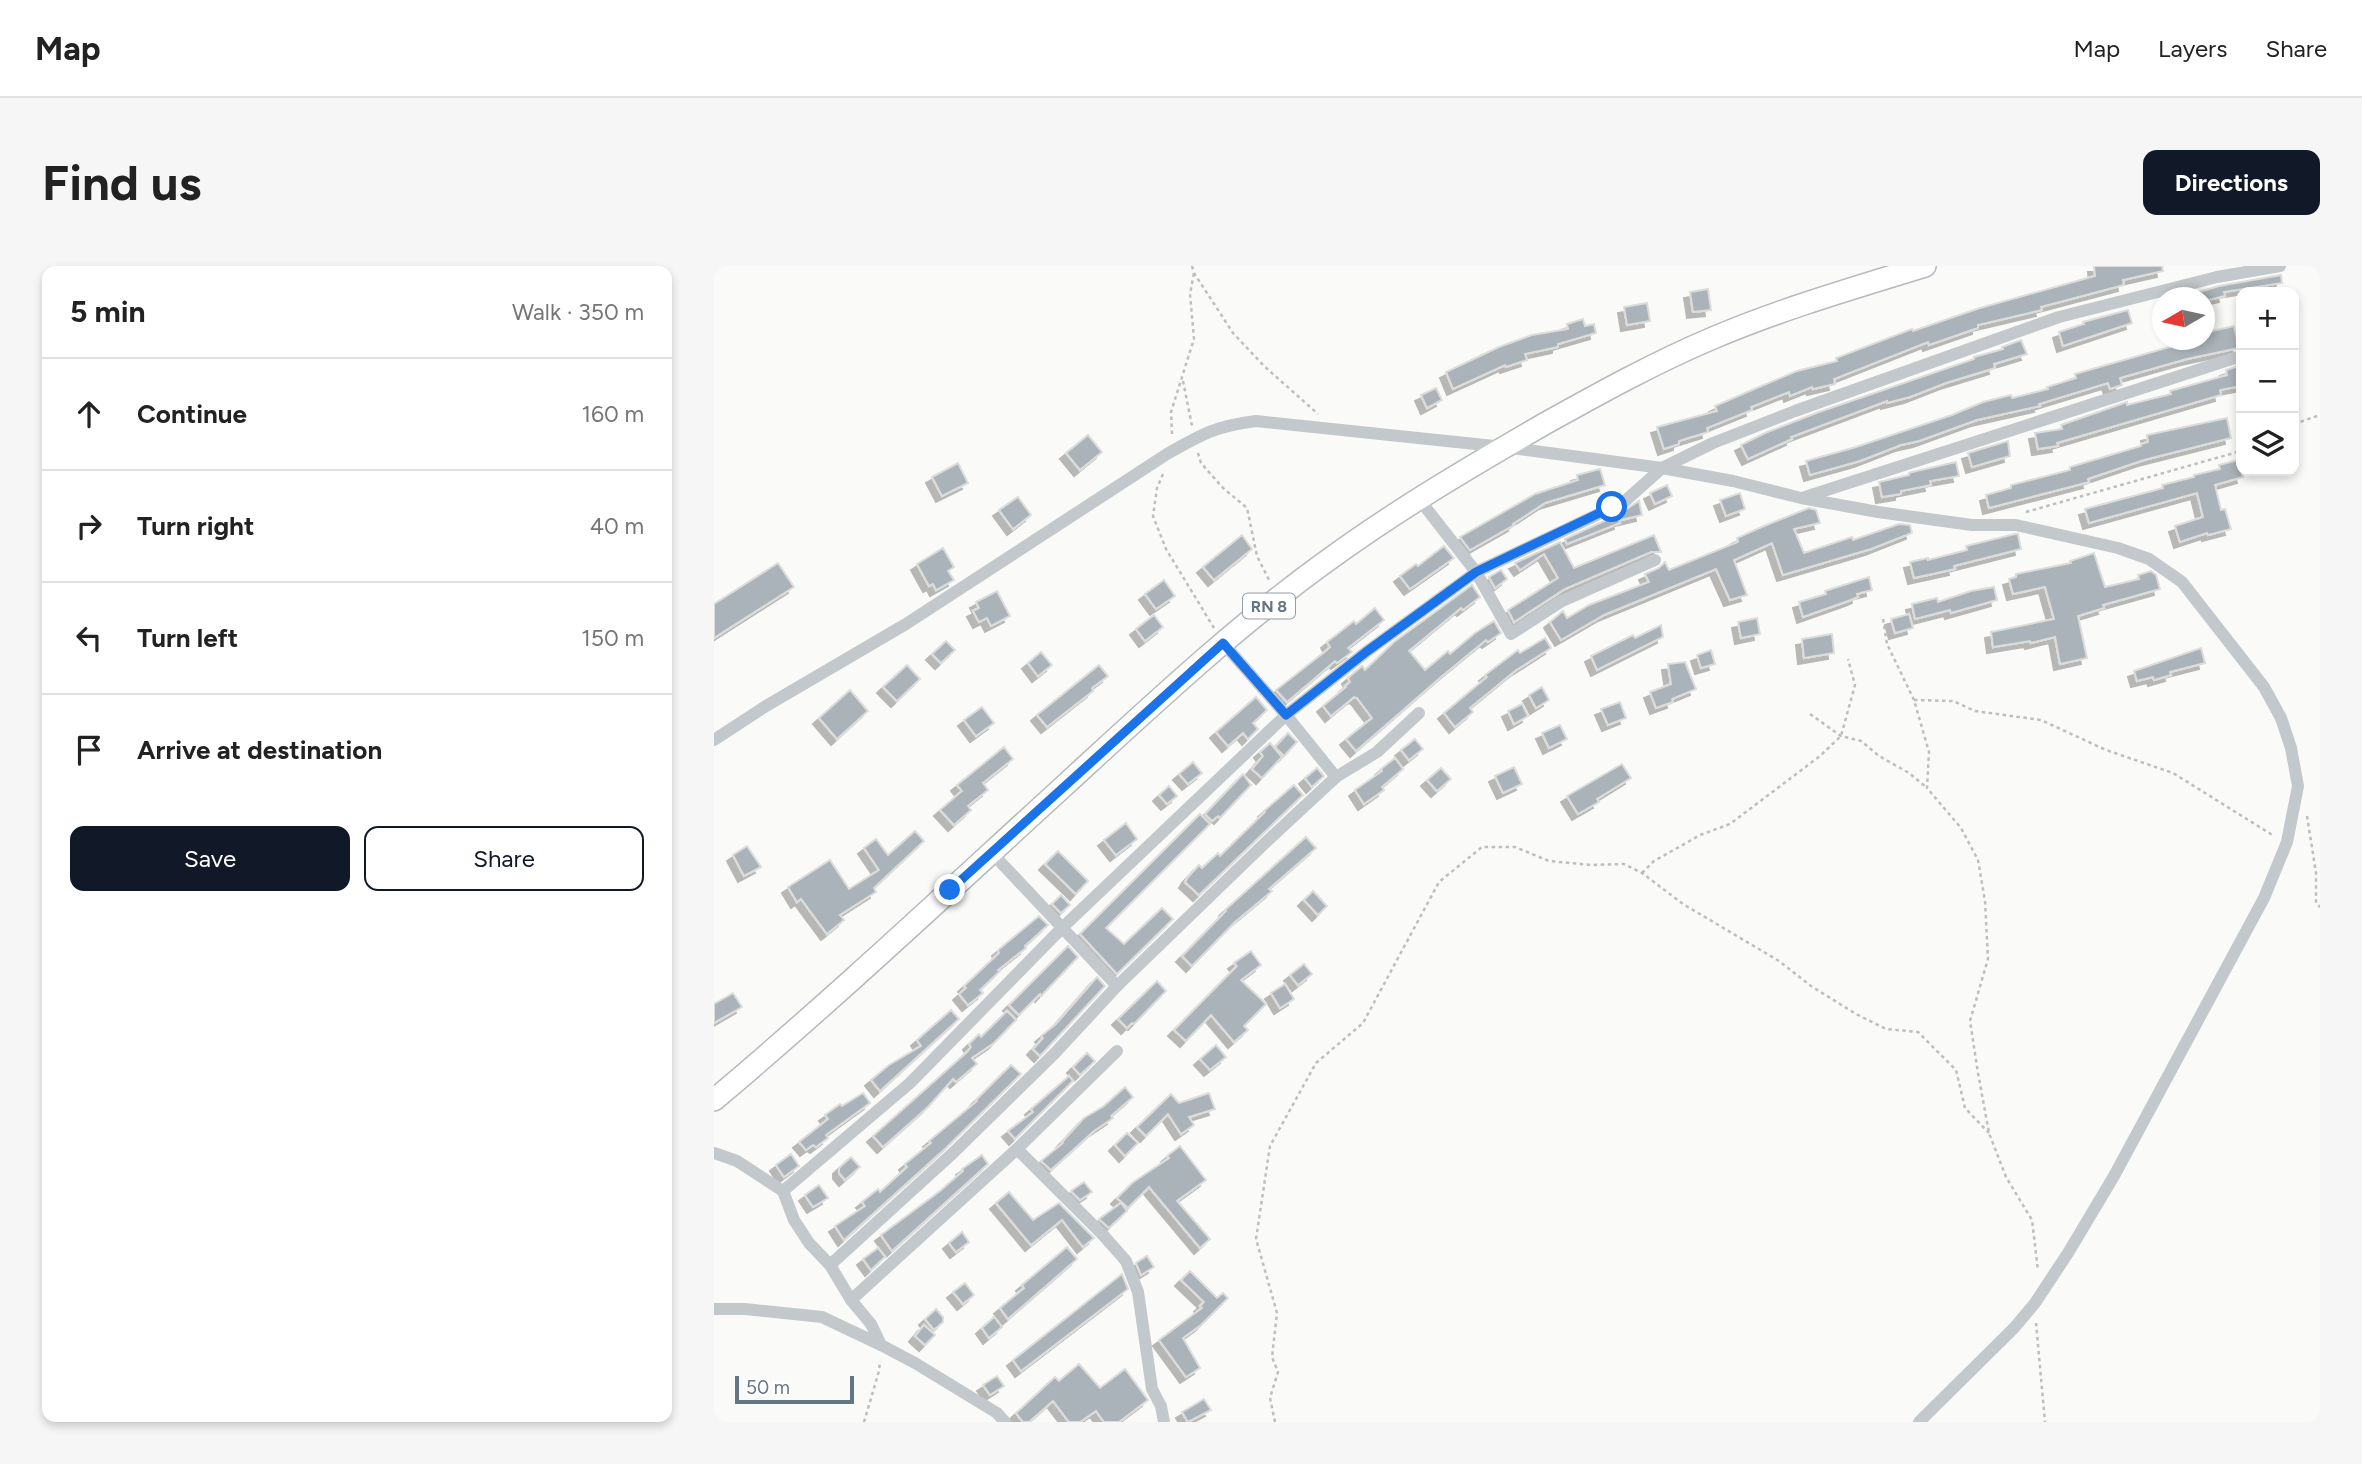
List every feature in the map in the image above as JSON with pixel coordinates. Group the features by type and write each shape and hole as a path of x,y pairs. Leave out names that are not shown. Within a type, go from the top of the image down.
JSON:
{"main road":[{"name":"RN 8","path":"714,1100 1223,643 1331,558 1419,499 1605,390 1713,338 1925,266"}],"street":[{"path":"783,1191 910,1083 1063,927 1286,715 1366,652 1476,572 1624,502 1662,468 1713,443 1795,411 2059,317 2217,277 2280,266"},
{"path":"1801,498 2236,358"},
{"path":"714,740 766,706 906,624 1194,437 1224,425 1256,421 1504,447 1662,468 1878,512 1972,525 2016,525 2118,548 2149,559 2182,582 2264,687 2281,718 2291,748 2298,786 2287,842 2264,898 2114,1176 2035,1303 2014,1328 1919,1422"},
{"path":"1419,499 1476,572 1511,634 1562,601 1656,560"},
{"path":"1223,643 1336,777"},
{"path":"830,1265 953,1153 1055,1053 1117,986 1336,777 1377,752 1419,713"},
{"path":"991,852 1117,986"},
{"path":"851,1300 1017,1149 1118,1051"},
{"path":"1017,1149 1126,1261 1138,1292 1152,1389 1161,1406 1164,1422"},
{"path":"714,1153 737,1161 783,1191 794,1220 809,1243 830,1265 851,1300 871,1324 881,1345"},
{"path":"714,1309 745,1309 822,1317 915,1363 997,1413 1006,1422"}],"path":[{"path":"1192,266 1233,333 1264,366 1337,431"},
{"path":"1182,377 1200,463 1223,488 1247,508 1257,556 1279,599"},
{"path":"2299,422 2320,415"},
{"path":"2025,512 2236,452"},
{"path":"1883,619 1887,644 1914,700 1929,752 1927,788"},
{"path":"1642,873 1654,861 1689,841 1730,824 1820,756 1841,736 1855,685 1848,659"},
{"path":"1914,700 1953,701 1975,711 2041,720 2106,750 2173,773 2287,842"},
{"path":"1810,714 1841,736 1861,741 1879,756 1909,772 1927,788 1961,828 1978,860 1985,901 1988,959 1970,1021 1989,1133 2006,1177 2032,1220 2039,1265 2035,1303 2045,1422"},
{"path":"2298,786 2307,819 2316,873 2316,903 2320,907"},
{"path":"1275,1422 1270,1398 1278,1372 1272,1357 1277,1313 1256,1239 1270,1146 1316,1063 1363,1023 1439,882 1482,847 1515,847 1549,861 1591,865 1624,864 1642,873 1683,904 1779,961 1811,986 1856,1014 1886,1029 1918,1032 1956,1070 1965,1108 1989,1133"},
{"path":"864,1422 879,1371 881,1345"}],"building":[{"path":"2094,266 2162,266 2163,271 2123,280 2124,285 2041,307 2042,310 1978,325 1978,328 1929,345 1928,342 1834,379 1835,384 1813,389 1812,387 1790,396 1789,392 1751,407 1752,410 1707,428 1708,432 1664,449 1657,427 1717,411 1715,406 1797,371 1837,361 1836,358 1912,329 1913,331 1980,308 2095,276"},
{"path":"2281,275 2282,283 2236,287 2236,290 2224,292 2225,296 2215,298 2215,287"},
{"path":"1708,289 1711,310 1693,312 1690,292"},
{"path":"1647,303 1650,321 1627,325 1624,307"},
{"path":"2128,310 2132,323 2063,346 2059,332 2084,324 2083,322"},
{"path":"1583,319 1585,326 1594,324 1596,333 1558,344 1558,347 1525,354 1527,360 1506,367 1505,365 1453,389 1446,372 1499,347 1532,335 1568,329 1567,324"},
{"path":"2234,326 2236,349 2120,378 2122,385 2110,389 2108,383 2039,404 2040,406 1977,420 1860,461 1810,475 1806,461 1952,415 1983,402 2048,389 2047,387 2076,378 2075,374 2159,350 2215,350 2215,330"},
{"path":"2021,340 2027,354 1994,364 1995,368 1910,397 1887,401 1791,437 1792,439 1748,459 1741,445 1819,412 2003,349 2002,347"},
{"path":"2236,367 2236,387 2220,390 2221,395 2057,443 2058,446 2038,449 2035,433 2062,429 2061,425 2127,402 2127,405 2171,394 2170,391 2227,375 2226,370"},
{"path":"1436,388 1442,400 1427,408 1421,395"},
{"path":"2227,418 2231,438 2144,460 2088,479 2089,482 1989,508 1986,495 2011,488 2011,485 2070,470 2070,467 2141,446 2148,442 2147,435"},
{"path":"1088,435 1102,452 1080,470 1066,453"},
{"path":"2008,441 2010,456 1972,467 1968,453"},
{"path":"2236,461 2236,476 2243,477 2215,485 2221,510 2225,509 2231,529 2180,542 2175,526 2203,517 2197,493 2089,523 2085,509 2163,488 2162,485 2220,469 2219,465"},
{"path":"1956,462 1959,476 1930,481 1931,485 1882,497 1879,482"},
{"path":"958,463 968,483 942,496 932,477"},
{"path":"1600,469 1605,485 1545,503 1514,525 1470,550 1460,537 1535,494 1578,480 1577,475"},
{"path":"1667,485 1672,496 1655,504 1650,493"},
{"path":"1740,493 1745,509 1726,516 1720,500"},
{"path":"1018,497 1031,515 1013,529 999,510"},
{"path":"1639,501 1642,515 1621,520 1619,514"},
{"path":"1809,508 1816,510 1820,523 1794,529 1804,553 1899,524 1910,525 1912,533 1871,549 1783,575 1772,543 1734,560 1747,595 1730,600 1716,569 1604,615 1561,640 1550,622 1563,611 1567,618 1589,605 1649,582 1645,574 1665,562 1669,570 1738,542 1737,538"},
{"path":"1617,515 1620,523 1567,544 1565,539"},
{"path":"2018,534 2021,549 1914,578 1910,562 1967,550 1966,546"},
{"path":"1242,535 1252,549 1214,580 1203,567"},
{"path":"1654,535 1661,552 1651,552 1565,589 1514,622 1508,610 1558,578 1544,554 1520,570 1515,563 1560,542 1574,568"},
{"path":"1444,546 1454,558 1410,589 1400,576"},
{"path":"943,548 954,567 948,571 954,580 936,590 933,584 929,586 917,564"},
{"path":"2094,553 2105,587 2139,579 2138,575 2151,571 2156,575 2160,589 2103,605 2104,608 2078,616 2087,658 2060,664 2055,637 2031,643 1993,647 1991,632 2054,619 2045,587 2013,594 2009,579 2016,577 2016,574 2071,563 2070,561"},
{"path":"778,563 794,587 714,638 714,604"},
{"path":"1501,570 1507,579 1495,588 1489,577"},
{"path":"1869,577 1872,590 1803,617 1799,602"},
{"path":"1164,580 1175,596 1156,609 1145,594"},
{"path":"1472,585 1480,597 1463,610 1461,608 1409,651 1425,670 1448,651 1450,654 1494,621 1501,633 1488,642 1486,640 1356,751 1346,739 1372,718 1354,697 1331,716 1323,706 1346,687 1350,682 1348,678 1362,666 1365,670 1394,642"},
{"path":"1994,587 1997,600 1951,613 1950,610 1915,619 1912,604 1937,598 1938,602"},
{"path":"997,591 1010,616 991,626 987,618 979,622 973,611 979,608 976,602"},
{"path":"1375,608 1384,620 1348,648 1352,652 1337,663 1335,661 1287,702 1276,690 1327,650 1330,647 1327,642"},
{"path":"1909,614 1913,628 1895,633 1891,619"},
{"path":"1154,615 1163,627 1145,641 1136,629"},
{"path":"1757,618 1760,634 1741,638 1738,622"},
{"path":"1661,625 1663,637 1597,670 1591,656 1633,635 1635,638"},
{"path":"1832,634 1834,653 1804,658 1802,639"},
{"path":"1545,638 1551,648 1515,671 1470,708 1473,712 1455,727 1444,713 1487,677 1485,675 1518,650 1520,653"},
{"path":"946,641 955,650 941,663 932,654"},
{"path":"2201,648 2205,663 2170,672 2171,675 2154,680 2153,677 2137,681 2134,671"},
{"path":"1711,650 1715,664 1701,668 1697,655"},
{"path":"1041,652 1052,665 1038,676 1028,663"},
{"path":"1685,662 1696,689 1656,708 1650,692 1671,684 1668,664"},
{"path":"907,665 920,679 897,701 883,687"},
{"path":"1099,665 1108,676 1047,727 1037,715"},
{"path":"1542,687 1549,700 1536,708 1529,695"},
{"path":"850,690 868,711 837,739 819,718"},
{"path":"1256,697 1267,710 1253,723 1258,729 1248,739 1243,733 1228,746 1216,732"},
{"path":"1620,702 1626,718 1608,725 1601,709"},
{"path":"1522,704 1528,716 1514,724 1508,711"},
{"path":"982,707 994,723 976,736 964,720"},
{"path":"1560,725 1567,739 1549,748 1542,733"},
{"path":"1288,733 1297,742 1284,756 1275,747"},
{"path":"1415,739 1423,749 1409,760 1401,750"},
{"path":"1270,743 1282,757 1262,778 1252,769 1263,756 1260,752"},
{"path":"1004,747 1013,759 983,783 988,790 968,806 971,810 954,825 940,810 962,791 957,785"},
{"path":"1395,758 1403,769 1382,787 1384,790 1364,804 1355,790"},
{"path":"1193,762 1202,773 1188,784 1179,774"},
{"path":"1622,764 1631,778 1578,814 1567,796"},
{"path":"1514,767 1522,784 1503,793 1495,776"},
{"path":"1317,768 1324,776 1312,787 1305,778"},
{"path":"1441,768 1451,779 1437,791 1427,780"},
{"path":"1243,774 1251,785 1220,818 1218,816 1212,821 1205,814"},
{"path":"1294,785 1303,795 1199,895 1185,882 1199,865 1202,868 1218,853 1220,856"},
{"path":"1169,786 1177,796 1167,804 1159,795"},
{"path":"1200,814 1210,824 1106,928 1124,944 1162,908 1173,919 1117,974 1080,934"},
{"path":"1126,823 1137,839 1116,855 1104,840"},
{"path":"915,831 924,841 874,888 876,892 840,915 844,920 827,934 801,899 797,902 788,887 830,860 849,889 879,870 864,848 876,839 888,855"},
{"path":"1306,837 1316,848 1269,889 1272,891 1235,922 1192,966 1182,956 1225,910"},
{"path":"747,846 761,867 744,876 733,855"},
{"path":"1058,851 1088,881 1076,894 1045,864"},
{"path":"1313,891 1327,906 1318,915 1304,900"},
{"path":"1061,895 1070,905 1061,913 1052,904"},
{"path":"1039,916 1048,925 1025,946 1026,948 998,970 1000,971 980,990 983,993 968,1005 959,994 966,988 964,986 999,953 998,950"},
{"path":"1068,946 1078,957 1019,1015 1009,1005"},
{"path":"1251,951 1261,965 1241,980 1266,1004 1244,1026 1248,1030 1234,1042 1211,1015 1186,1041 1174,1030 1237,966 1234,963"},
{"path":"1304,964 1312,974 1298,985 1290,975"},
{"path":"1097,977 1105,986 1040,1056 1033,1049 1043,1038 1041,1036 1056,1024"},
{"path":"1157,981 1166,991 1127,1028 1118,1019"},
{"path":"1285,984 1294,999 1280,1008 1271,993"},
{"path":"733,993 742,1007 714,1023 714,1004"},
{"path":"951,1010 959,1019 880,1091 871,1080 889,1065 921,1046 917,1040"},
{"path":"1007,1011 1016,1020 994,1043 972,1058 977,1064 956,1082 953,1079 928,1107 883,1147 873,1136 967,1052 971,1047 969,1044 979,1034 981,1037"},
{"path":"1216,1045 1226,1057 1210,1070 1200,1059"},
{"path":"1087,1053 1095,1061 1080,1075 1073,1067"},
{"path":"1011,1065 1021,1074 947,1147 844,1240 835,1226 865,1206 862,1202 878,1189 880,1192 907,1167 905,1164 977,1101"},
{"path":"1069,1076 1073,1081 1015,1139 1008,1131 1033,1112 1031,1109"},
{"path":"1125,1087 1133,1097 1111,1116 1113,1118 1094,1131 1051,1170 1041,1161 1063,1143 1084,1118 1104,1106"},
{"path":"863,1093 870,1103 826,1135 828,1138 816,1147 813,1145 806,1150 799,1142 828,1119 825,1115"},
{"path":"1209,1093 1215,1109 1189,1117 1194,1125 1181,1134 1168,1114 1146,1136 1137,1127 1171,1094 1179,1103"},
{"path":"1127,1133 1138,1143 1125,1156 1115,1145"},
{"path":"1180,1146 1206,1180 1177,1201 1210,1239 1200,1248 1149,1187 1128,1208 1117,1198 1132,1183 1169,1158 1167,1156"},
{"path":"791,1154 799,1166 784,1177 776,1165"},
{"path":"982,1155 988,1164 892,1251 881,1235 940,1191 963,1171 962,1169"},
{"path":"851,1157 860,1167 845,1180 839,1173 839,1168"},
{"path":"1084,1182 1092,1192 1080,1200 1071,1191"},
{"path":"819,1185 828,1198 813,1207 805,1195"},
{"path":"1009,1192 1033,1220 1059,1203 1094,1238 1083,1247 1062,1220 1031,1245 996,1203"},
{"path":"1121,1203 1127,1211 1109,1228 1099,1219"},
{"path":"962,1232 969,1242 956,1252 949,1243"},
{"path":"1067,1247 1077,1259 1008,1319 1000,1308 1024,1288 1022,1285"},
{"path":"878,1248 885,1257 871,1270 863,1259"},
{"path":"1147,1256 1154,1267 1141,1275 1136,1263"},
{"path":"1190,1271 1217,1298 1223,1293 1228,1298 1201,1325 1183,1338 1200,1368 1186,1377 1159,1340 1202,1308 1200,1306 1204,1302 1181,1280"},
{"path":"1122,1274 1128,1289 1021,1371 1013,1360"},
{"path":"965,1283 974,1295 963,1304 953,1292"},
{"path":"936,1309 943,1317 943,1322 934,1330 925,1319"},
{"path":"994,1317 1002,1327 989,1338 982,1328"},
{"path":"924,1325 935,1335 925,1345 915,1336"},
{"path":"1079,1364 1100,1388 1125,1369 1148,1400 1119,1422 1104,1422 1096,1411 1080,1422 1069,1422 1053,1401 1029,1422 1023,1422 1016,1413 1055,1377 1059,1381"},
{"path":"997,1376 1004,1386 990,1395 983,1385"},
{"path":"1204,1399 1211,1410 1188,1422 1182,1412"}],"route":[{"path":"950,890 1223,643 1286,715 1366,652 1476,572 1612,507"}]}
